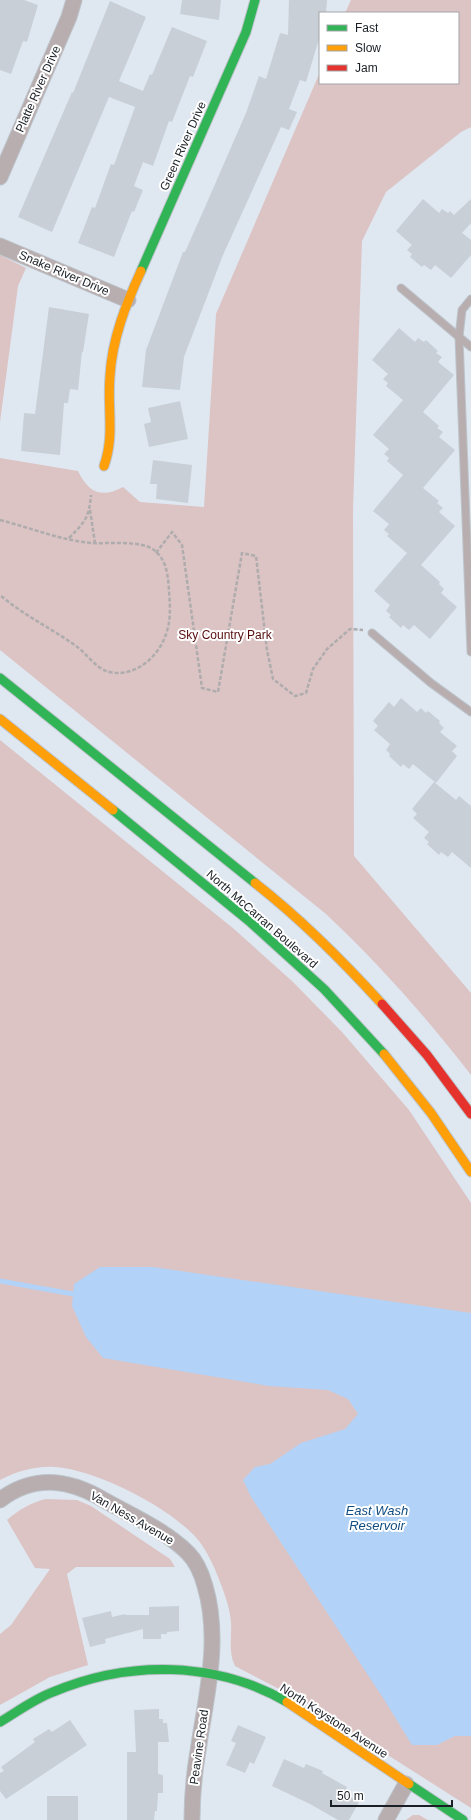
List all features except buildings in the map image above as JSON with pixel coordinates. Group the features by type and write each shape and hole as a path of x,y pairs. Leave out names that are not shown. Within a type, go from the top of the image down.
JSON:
{"main road":[{"name":"Green River Drive","path":"104,466 110,451 112,433 109,412 109,384 112,354 119,327 128,300 246,32 255,0"},
{"name":"North McCarran Boulevard","path":"0,678 274,898 314,934 365,984 414,1040 471,1114"},
{"name":"North McCarran Boulevard","path":"0,719 249,921 297,963 352,1019 389,1060 431,1113 471,1172"},
{"name":"North Keystone Avenue","path":"0,1722 40,1697 54,1691 113,1674 130,1671 168,1669 209,1674 251,1684 281,1699 406,1784 463,1820"}],"street":[{"name":"Platte River Drive","path":"0,177 70,17 74,0"},
{"name":"Snake River Drive","path":"0,246 128,300"},
{"name":"Van Ness Avenue","path":"0,1500 9,1493 27,1484 40,1482 61,1482 98,1496 171,1538 190,1554 202,1575 210,1602 213,1625 209,1674"},
{"name":"Peavine Road","path":"192,1820 195,1773 209,1674"},
{"path":"386,1820 406,1784"}],"lane":[{"path":"401,288 471,347"},
{"path":"471,298 462,310 459,337 471,652"},
{"path":"372,633 432,683 471,712"}],"path":[{"path":"91,495 90,510 95,543"},
{"path":"69,538 85,522 90,510"},
{"path":"0,520 49,535 95,543 145,546 156,553 164,562 168,580 170,608 167,631 159,648 145,664 132,671 117,673 106,671 94,663 76,646 0,595"},
{"path":"156,553 172,532 182,545 202,688 218,692 242,553 256,556 267,650 273,679 295,696 306,694 313,669 327,649 350,629 359,629 372,633"}],"green space":[{"name":"Sky Country Park","path":"351,0 471,0 471,127 461,132 386,192 362,241 353,509 354,856 471,993 471,1075 402,992 365,952 326,914 0,650 0,458 78,471 86,484 102,493 115,491 123,487 140,502 204,507 216,314 319,74 319,84 459,84 459,12 345,12"},
{"path":"0,255 26,268 18,286 0,422"},
{"path":"0,740 234,929 293,982 342,1032 409,1110 471,1203 471,1808 306,1703 235,1666 231,1650 230,1613 215,1569 199,1541 187,1528 171,1516 153,1504 112,1483 72,1470 55,1467 34,1468 13,1474 0,1480"},
{"path":"46,1499 77,1500 91,1506 170,1559 175,1567 76,1567 67,1574 88,1665 50,1677 0,1705 0,1634 11,1625 50,1569 35,1568 7,1520 25,1507"},
{"path":"413,1815 419,1815 428,1820 406,1820"}],"water":[{"name":"East Wash Reservoir","path":"100,1267 153,1267 471,1313 471,1736 455,1736 437,1745 412,1745 385,1701 251,1497 243,1480 255,1467 270,1464 301,1443 345,1429 358,1414 348,1399 328,1390 269,1386 103,1358 86,1337 72,1306 74,1284"}],"waterway":[{"path":"0,1281 73,1294"}],"traffic: fast":[{"path":"141,271 246,32 255,0"},
{"path":"0,678 255,883"},
{"path":"113,810 249,921 324,989 384,1054"},
{"path":"0,1722 32,1702 53,1692 112,1674 142,1670 202,1672 260,1688 287,1702"},
{"path":"409,1784 463,1820"}],"traffic: slow":[{"path":"104,466 110,432 109,388 111,362 125,309 141,271"},
{"path":"0,719 113,810"},
{"path":"255,883 289,911 321,941 382,1004"},
{"path":"384,1054 431,1113 471,1172"},
{"path":"287,1702 409,1784"}],"traffic: jam":[{"path":"382,1004 427,1055 471,1114"}]}
